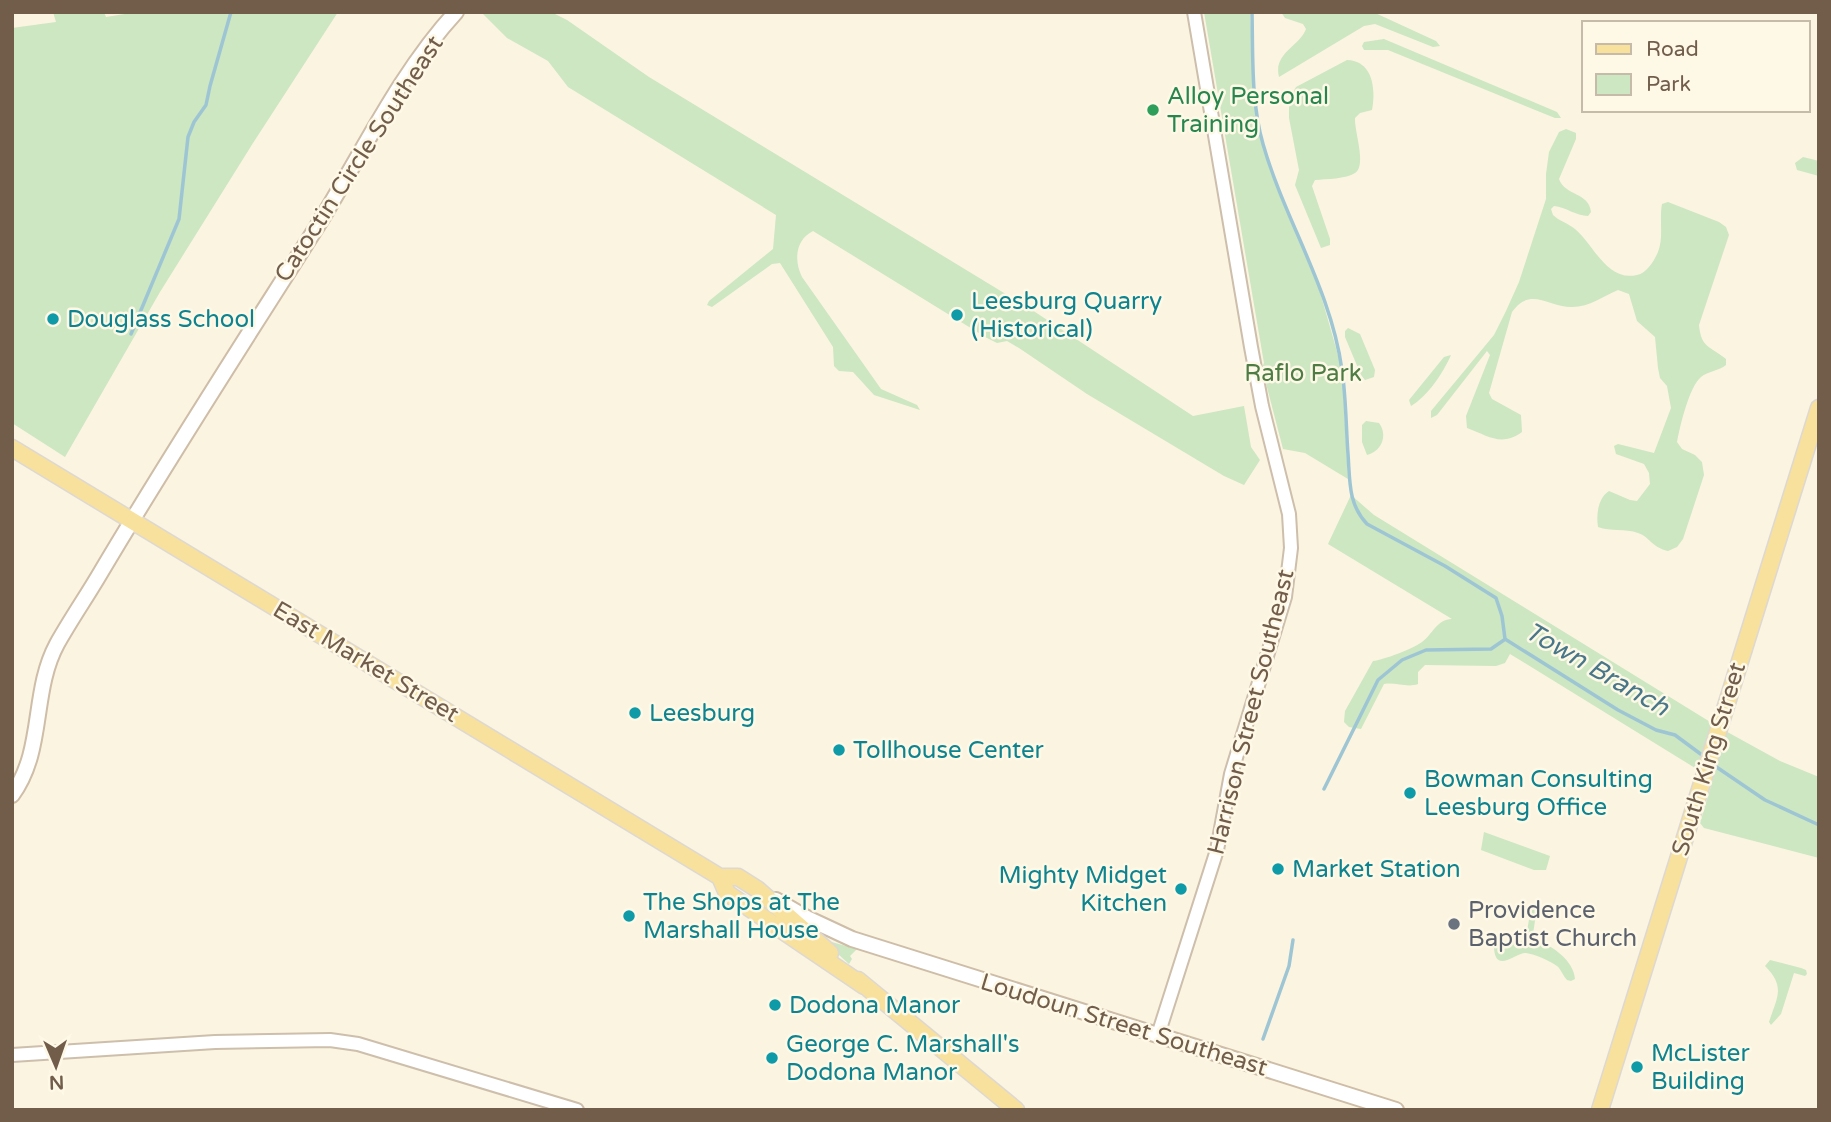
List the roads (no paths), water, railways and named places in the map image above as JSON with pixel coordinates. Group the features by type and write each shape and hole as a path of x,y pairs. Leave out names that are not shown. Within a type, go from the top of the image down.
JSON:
{"main road":[{"name":"Catoctin Circle Southeast","path":"12,795 23,778 33,751 40,691 56,646 131,521 350,174 398,91 457,12"},
{"name":"South King Street","path":"1600,1110 1819,408"},
{"name":"East Market Street","path":"12,448 720,877 738,877 757,889 864,986 1016,1110"},
{"name":"East Market Street","path":"720,877 727,892 864,986"},
{"name":"Loudoun Street Southeast","path":"757,889 807,918 852,939"},
{"name":"Loudoun Street Southeast","path":"745,904 802,927 852,939 1396,1110"}],"street":[{"name":"Harrison Street Southeast","path":"1158,1035 1217,850 1231,775 1285,597 1291,548 1289,514 1262,406 1195,12"},
{"path":"12,1055 215,1042 330,1040 358,1044 577,1110"}],"waterway":[{"path":"131,334 179,219 188,137 194,122 206,105 231,12"},
{"name":"Town Branch","path":"1252,12 1253,79 1259,128 1272,172 1318,283 1336,340 1342,370 1350,483 1356,508 1367,524 1445,566 1496,598 1505,639 1618,710 1656,730 1675,735 1706,758"},
{"path":"1324,789 1378,680 1402,660 1426,650 1491,649 1504,640"},
{"name":"Town Branch","path":"1712,764 1765,800 1819,825"},
{"path":"1263,1039 1289,966 1293,940"}],"place":[{"name":"Alloy Personal Training","path":"1153,110"},
{"name":"Leesburg Quarry (Historical)","path":"957,315"},
{"name":"Douglass School","path":"53,319"},
{"name":"Leesburg","path":"635,713"},
{"name":"Tollhouse Center","path":"839,750"},
{"name":"Bowman Consulting Leesburg Office","path":"1410,793"},
{"name":"Market Station","path":"1278,869"},
{"name":"Mighty Midget Kitchen","path":"1181,889"},
{"name":"The Shops at The Marshall House","path":"629,916"},
{"name":"Providence Baptist Church","path":"1454,924"},
{"name":"Dodona Manor","path":"775,1005"},
{"name":"George C. Marshall's Dodona Manor","path":"772,1058"},
{"name":"McLister Building","path":"1637,1067"}],"park label":[{"name":"Raflo Park","path":"1303,373"}]}
